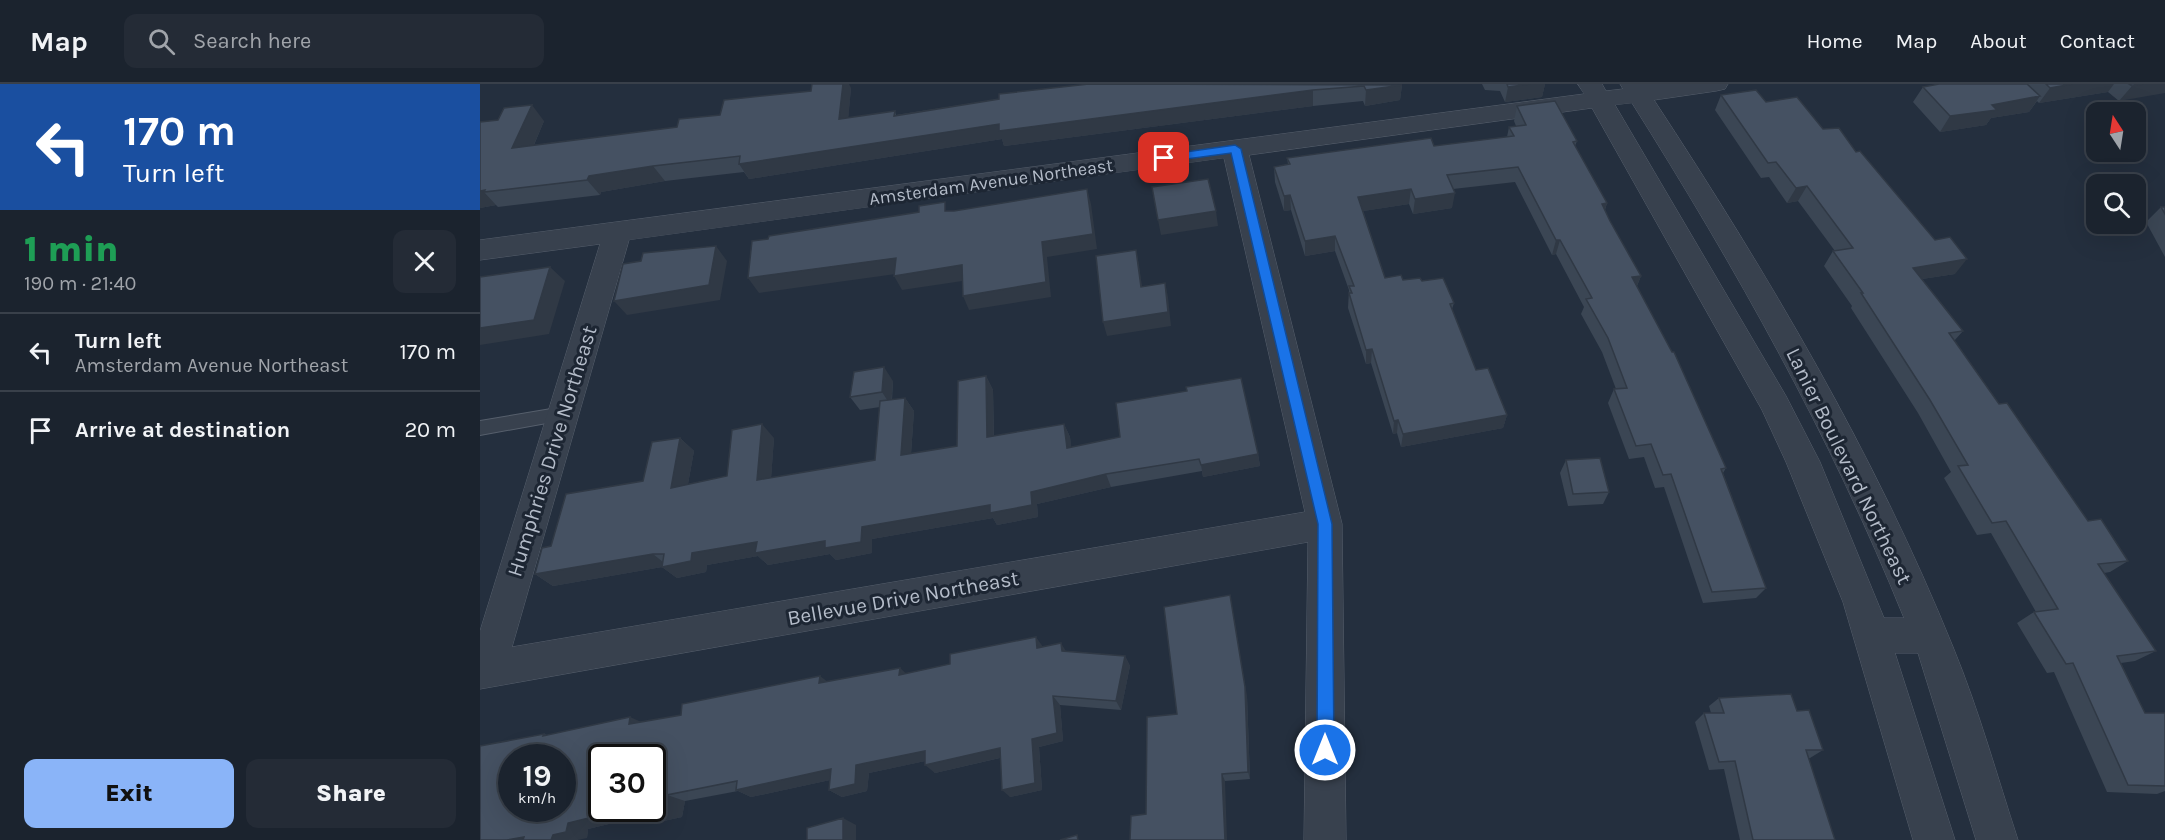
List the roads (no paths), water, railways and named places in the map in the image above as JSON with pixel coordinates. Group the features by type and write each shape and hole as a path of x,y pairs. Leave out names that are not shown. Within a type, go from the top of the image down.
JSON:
{"street":[{"name":"Amsterdam Avenue Northeast","path":"480,250 1235,149 1595,92 1716,84"},
{"name":"Lanier Boulevard Northeast","path":"1635,89 1802,364 1846,448 1930,636 1997,840"},
{"name":"Lanier Boulevard Northeast","path":"1595,92 1775,405 1803,462 1861,602 1934,840"},
{"path":"1235,149 1325,524 1325,840"},
{"name":"Humphries Drive Northeast","path":"483,671 617,232"},
{"name":"Bellevue Drive Northeast","path":"483,671 1325,524"},
{"path":"1871,635 1930,636"}],"lane":[{"path":"480,428 563,414"}]}
